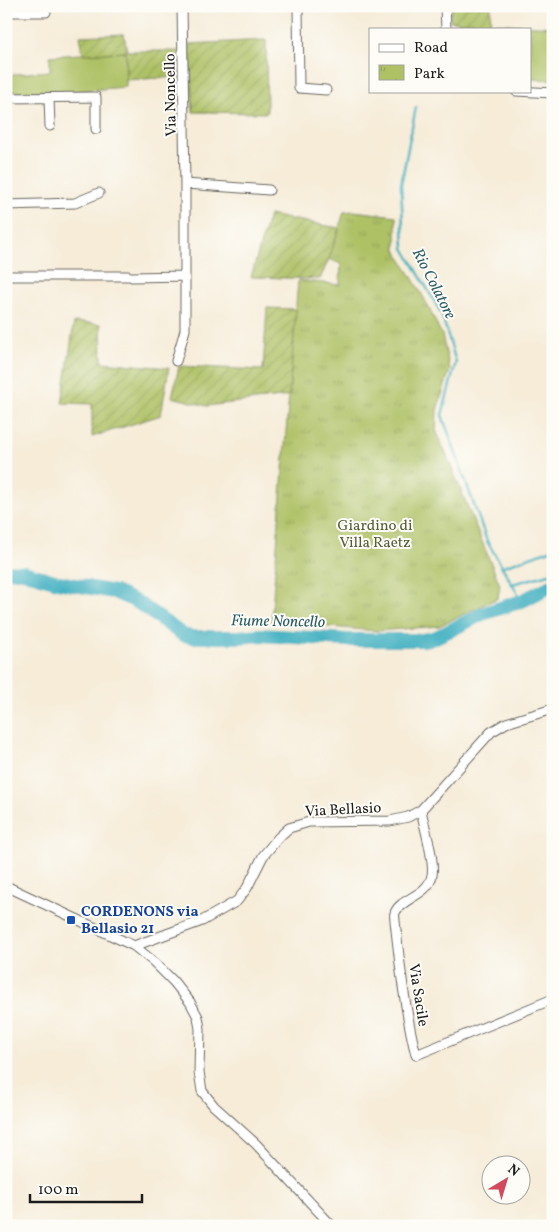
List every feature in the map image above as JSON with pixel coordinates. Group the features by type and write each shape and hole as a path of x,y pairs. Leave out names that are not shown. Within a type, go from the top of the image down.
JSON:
{"street":[{"name":"Via Noncello","path":"176,361 185,330 182,6"},
{"path":"298,6 299,88 326,90"},
{"path":"445,6 446,28"},
{"path":"6,12 46,12"},
{"path":"532,92 553,93"},
{"path":"6,98 96,98 96,129"},
{"path":"49,98 50,126"},
{"path":"185,184 269,190"},
{"path":"6,205 75,203 99,193"},
{"path":"6,276 185,276"},
{"name":"Via Bellasio","path":"134,946 202,921 237,900 246,888 262,856 289,828 309,822 390,821 408,817 421,810 491,732 506,723 553,709"},
{"name":"Via Sacile","path":"421,810 433,867 432,877 428,886 395,912 405,1003 416,1055 553,999"},
{"path":"6,886 134,946 173,981 190,1002 198,1017 200,1029 199,1072 202,1091 214,1106 256,1144 332,1226"}],"green space":[{"path":"451,6 491,6 490,23 450,21"},
{"path":"459,21 553,27 553,80 532,79 532,28 458,28"},
{"path":"124,34 127,51 179,51 179,77 126,80 126,52 83,54 80,36"},
{"path":"266,40 267,113 193,112 189,44"},
{"path":"126,51 126,87 51,93 6,91 6,75 50,71 50,56"},
{"name":"Giardino di Villa Raetz","path":"353,211 396,216 396,250 424,298 442,335 450,370 437,410 436,430 500,585 498,598 439,626 377,631 271,622 298,280 340,285 341,264 329,259 344,212"},
{"path":"269,215 339,228 320,279 251,277"},
{"path":"267,308 296,309 289,396 207,406 172,397 179,366 263,370"},
{"path":"74,322 101,324 102,362 169,368 161,415 92,437 92,404 62,403"}],"waterway":[{"name":"Rio Colatore","path":"416,107 401,184 404,248 441,313 456,362 442,415 487,541 522,601"},
{"path":"501,567 553,549"},
{"name":"Fiume Noncello","path":"6,571 24,572 58,582 114,592 137,602 183,635 193,637 259,635 347,640 423,640 434,638 482,614 522,601 553,585"},
{"path":"512,584 553,573"}],"place":[{"name":"CORDENONS via Bellasio 21","path":"71,920"}]}
